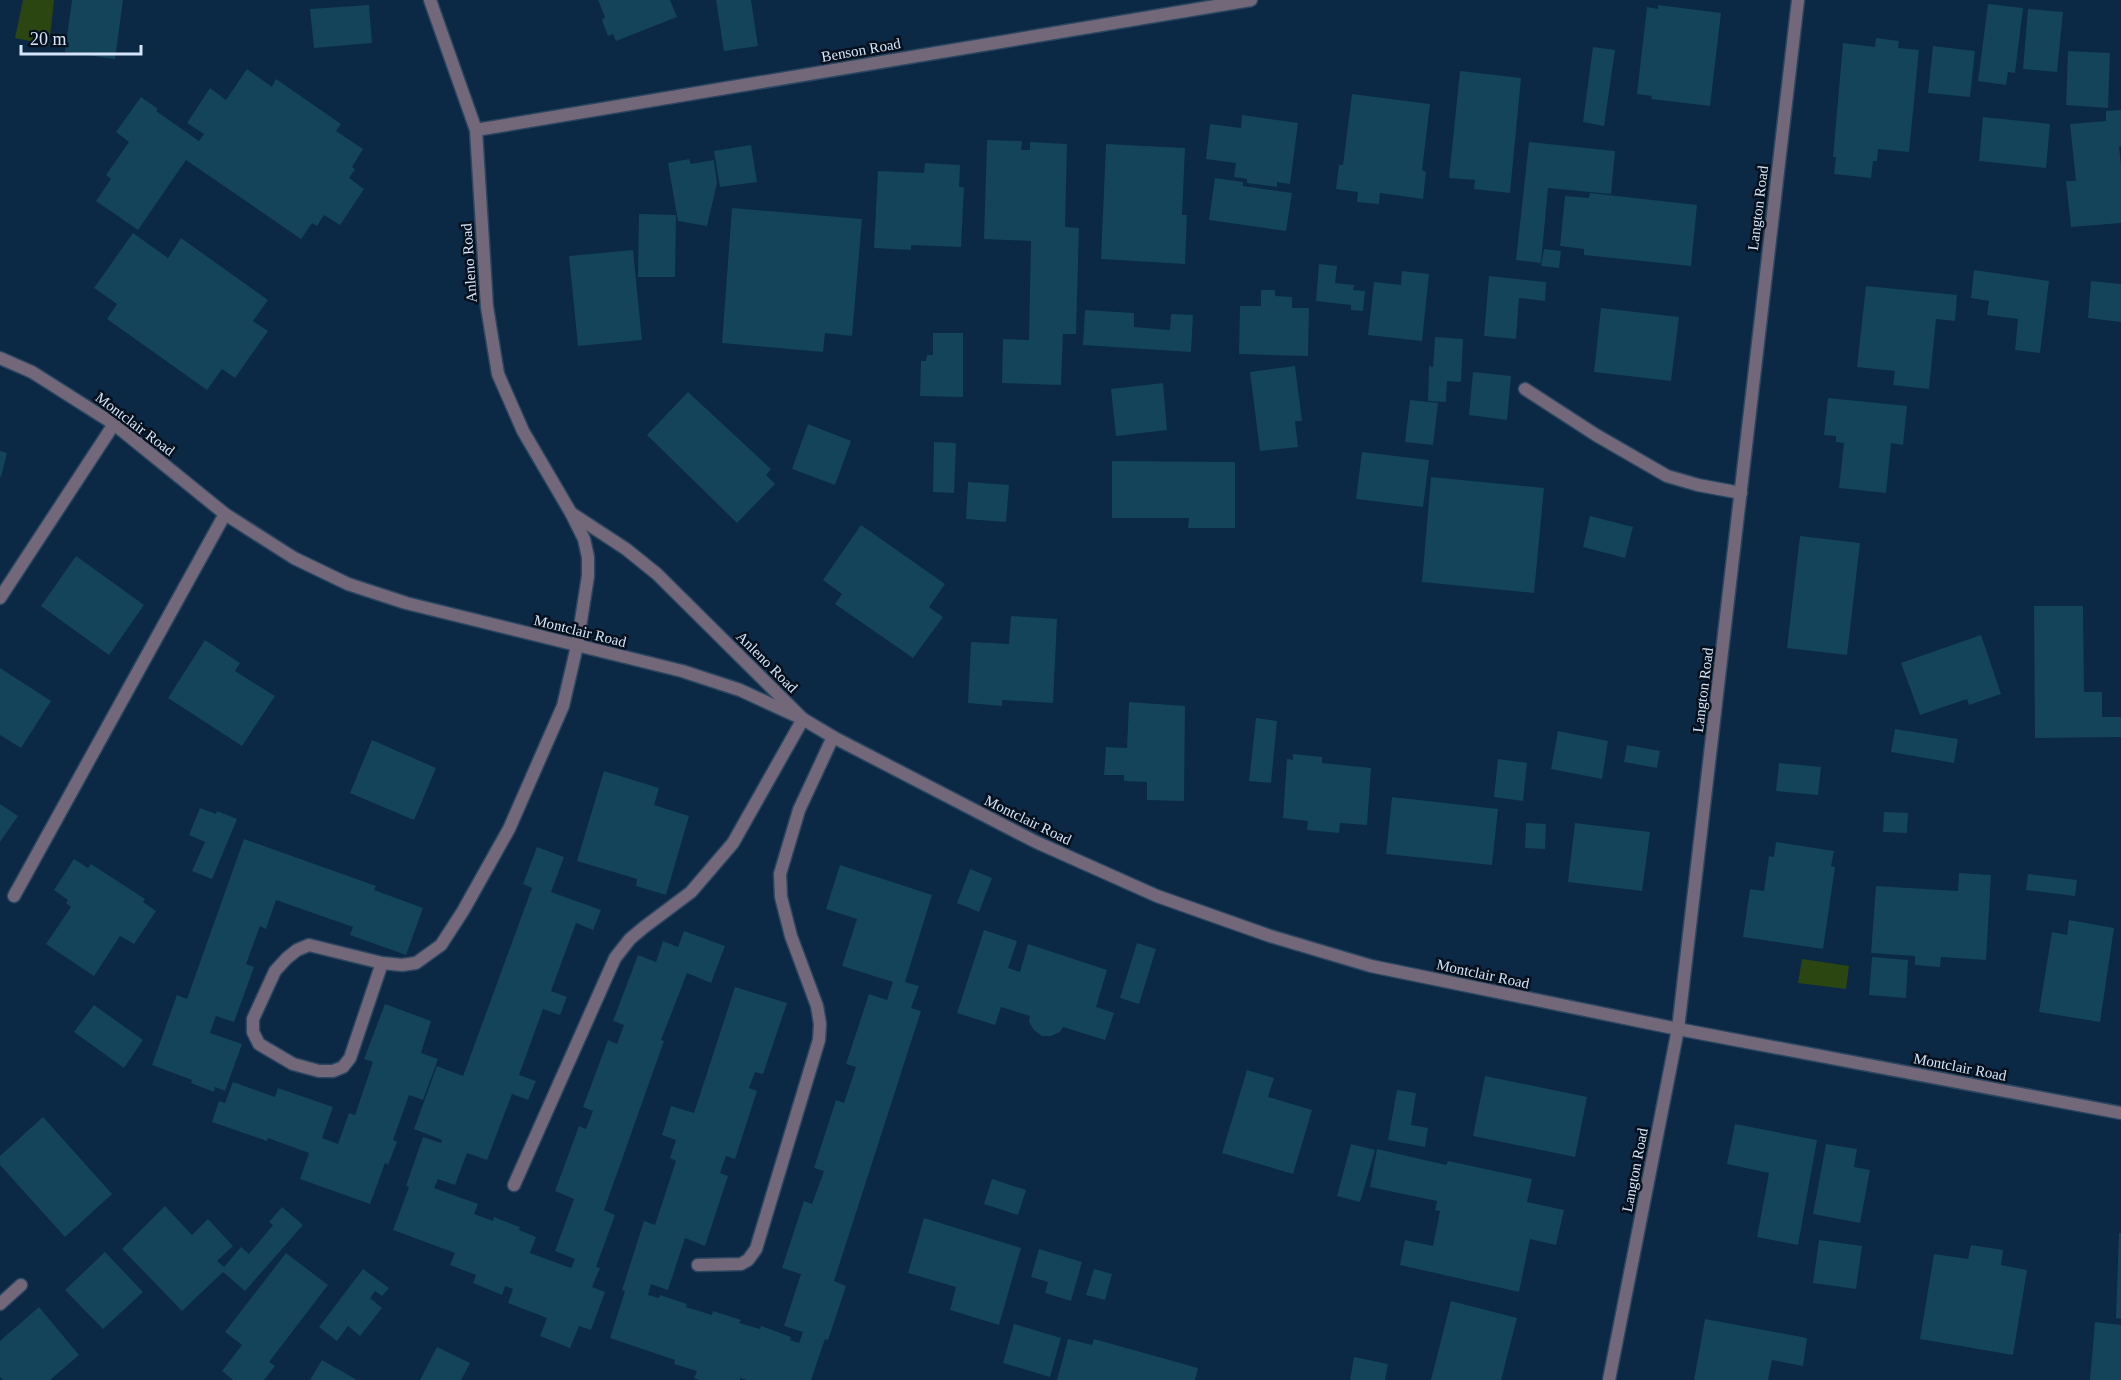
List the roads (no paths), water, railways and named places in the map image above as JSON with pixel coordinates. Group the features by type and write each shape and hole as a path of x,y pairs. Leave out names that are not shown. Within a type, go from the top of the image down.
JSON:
{"street":[{"name":"Anleno Road","path":"382,963 402,965 416,963 441,945 509,829 563,706 577,646 588,576 588,557 584,539 523,431 498,374 487,307 476,130 430,0"},
{"name":"Benson Road","path":"476,130 1251,0"},
{"name":"Langton Road","path":"1609,1380 1678,1029 1798,0"},
{"name":"Montclair Road","path":"0,358 32,372 114,424 225,514 294,558 348,584 406,603 682,671 740,690 803,719 833,737 1036,842 1157,896 1270,936 1371,966 1678,1029 2121,1113"},
{"path":"1525,388 1596,435 1667,476 1698,485 1741,493"},
{"path":"0,598 114,424"},
{"name":"Anleno Road","path":"571,513 626,549 657,574 803,719"},
{"path":"14,896 225,514"},
{"path":"514,1185 615,958 630,939 692,892 733,843 803,719"},
{"path":"698,1265 741,1264 748,1260 756,1249 819,1040 820,1024 817,1006 791,936 781,897 780,874 799,810 833,737"},
{"path":"309,945 382,963 350,1058 343,1067 333,1071 319,1071 292,1064 259,1044 253,1032 253,1019 275,971 297,950 309,945"},
{"path":"0,1304 21,1285"}]}
